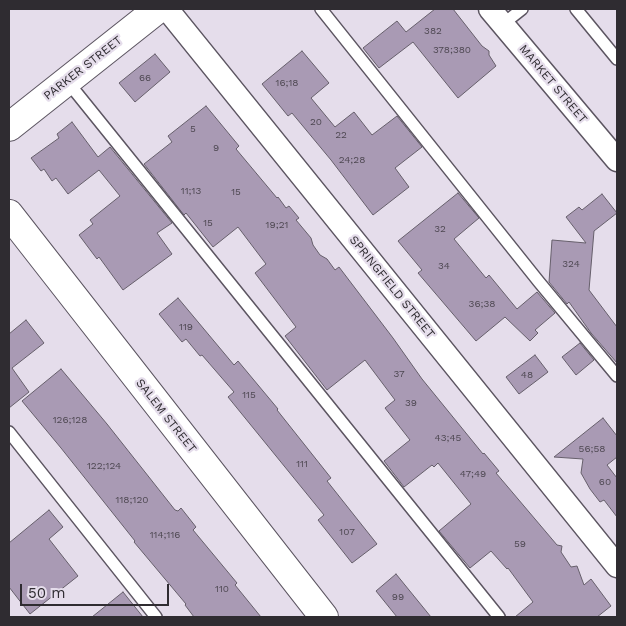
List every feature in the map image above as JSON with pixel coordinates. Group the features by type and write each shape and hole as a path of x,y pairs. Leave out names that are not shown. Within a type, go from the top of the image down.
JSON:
{"main road":[{"name":"PARKER STREET","path":"9,127 158,9"},
{"name":"SALEM STREET","path":"9,214 324,617"}],"street":[{"name":"SPRINGFIELD STREET","path":"167,9 617,566"},
{"name":"MARKET STREET","path":"496,16 617,160"}],"lane":[{"path":"321,9 539,282 617,376"},
{"path":"496,16 522,9"},
{"path":"576,9 617,59"},
{"path":"67,81 499,617"},
{"path":"9,432 156,617"}],"building":[{"path":"435,9 453,9 482,46 489,51 489,55 496,66 458,98 413,42 379,68 363,48 397,21 406,32"},
{"path":"302,51 329,83 311,98 335,127 354,112 372,135 397,116 422,147 395,168 409,187 373,215 292,113 288,116 262,84"},
{"path":"155,54 170,72 135,102 119,83"},
{"path":"206,106 239,146 236,149 286,208 289,206 299,218 296,220 311,238 313,245 320,255 327,259 335,270 339,267 422,379 499,471 496,473 557,545 562,546 561,552 571,567 577,566 584,585 591,579 611,606 597,617 515,617 533,602 508,568 491,551 470,568 439,531 471,504 438,463 434,467 432,465 404,487 384,461 410,440 385,408 395,400 365,360 327,390 285,336 296,327 255,273 266,264 238,227 213,247 186,213 184,215 144,164 172,142 168,136"},
{"path":"72,122 98,157 110,147 172,223 157,233 172,254 123,290 99,257 97,259 79,235 93,224 90,220 120,196 99,170 68,194 56,178 52,181 44,169 41,171 31,158 59,138 57,134"},
{"path":"458,193 479,218 454,239 486,278 489,275 517,309 537,292 555,313 535,330 538,333 530,341 505,317 476,341 418,273 422,270 398,241"},
{"path":"602,194 617,213 594,231 589,290 617,327 617,363 591,333 569,302 567,304 549,282 552,240 586,243 566,217 579,207 582,210"},
{"path":"178,298 234,365 238,361 278,409 331,478 327,481 377,544 352,563 318,520 324,515 228,397 234,392 186,339 182,342 159,314"},
{"path":"26,320 44,343 12,368 29,392 9,408 9,334"},
{"path":"580,343 594,360 576,375 562,357"},
{"path":"535,355 548,372 519,394 506,377"},
{"path":"61,369 175,510 178,511 181,508 196,527 193,530 237,583 235,585 261,617 194,617 186,604 22,401"},
{"path":"603,418 617,436 617,457 607,465 617,478 617,517 604,500 600,502 590,489 581,473 583,459 554,457"},
{"path":"49,510 63,527 49,539 78,576 30,614 9,587 9,543"},
{"path":"396,574 431,617 397,617 376,591"},
{"path":"123,592 143,617 92,617"}]}
